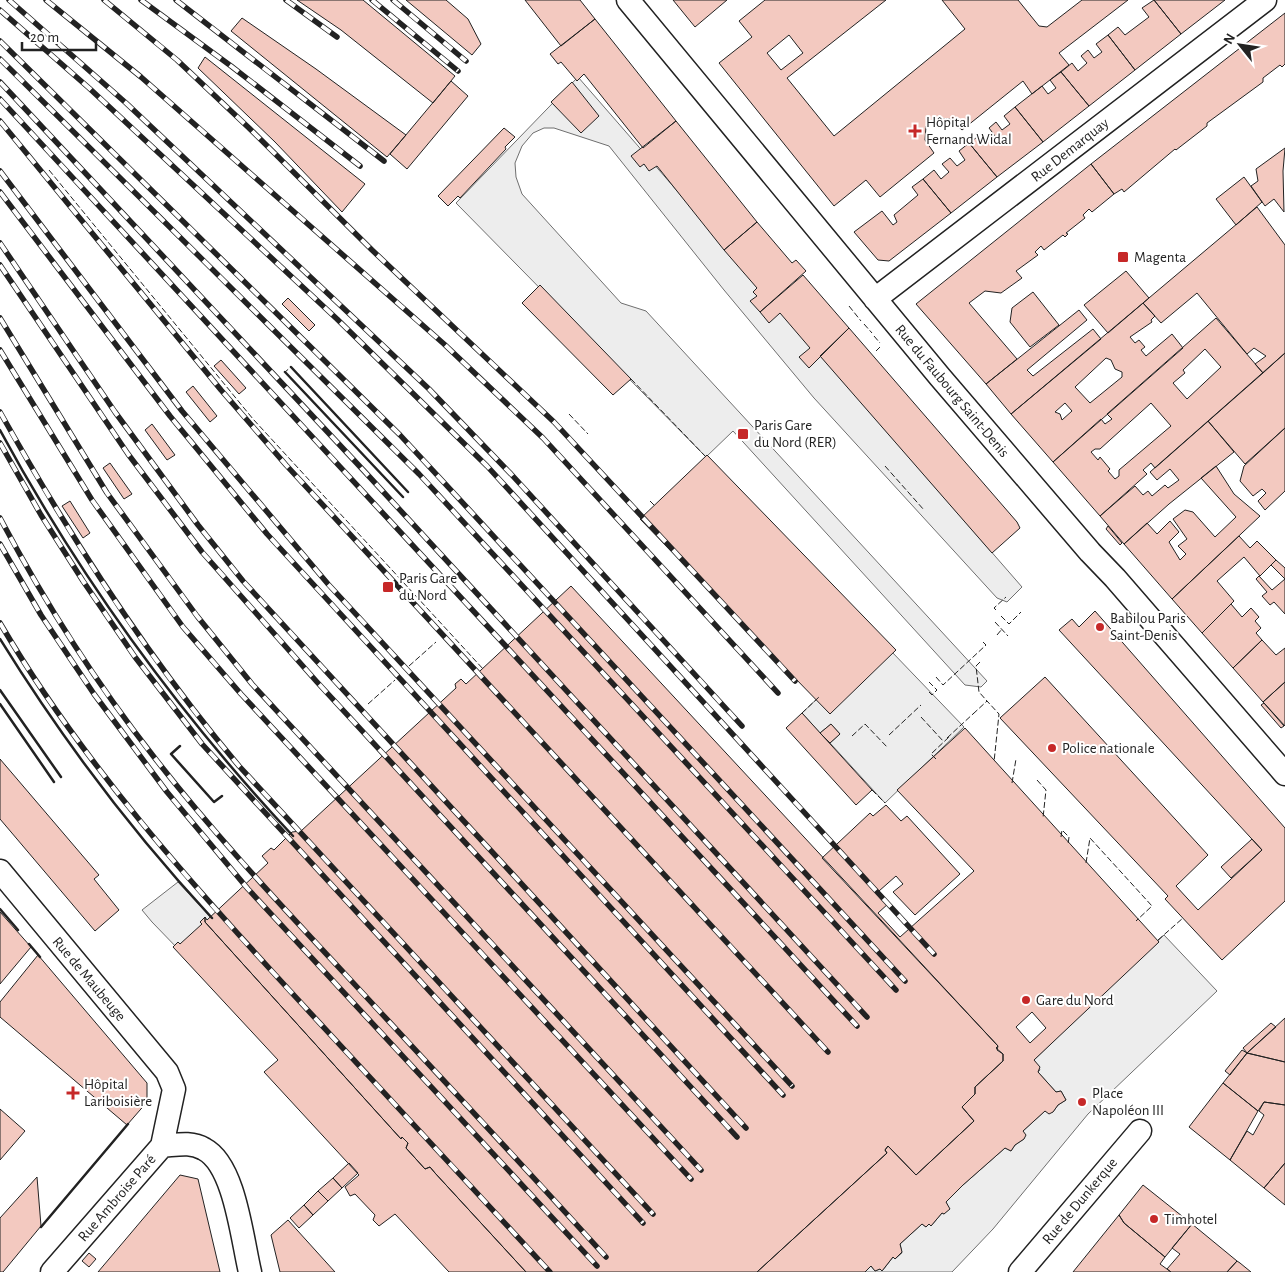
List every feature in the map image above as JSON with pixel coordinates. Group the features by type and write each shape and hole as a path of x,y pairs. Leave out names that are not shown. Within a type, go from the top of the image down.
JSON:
{"street":[{"name":"Rue du Faubourg Saint-Denis","path":"628,0 875,299 1090,552 1115,578 1285,774"},
{"name":"Rue Demarquay","path":"875,299 1265,0"},
{"name":"Rue de Maubeuge","path":"0,871 167,1072 174,1088"},
{"name":"Rue Ambroise Paré","path":"52,1272 162,1146 174,1088"},
{"name":"Rue de Dunkerque","path":"1020,1272 1140,1131"},
{"path":"162,1146 194,1145 212,1154 219,1161 226,1175 250,1272"}],"shaded area":[{"path":"578,77 1022,587 1007,602 997,598 814,398 724,290 609,146 554,128 544,128 533,133 522,146 515,163 516,177 522,194 621,303 646,311 987,681 981,687 965,685 733,431 706,457 456,203"},
{"path":"867,626 964,727 885,803 830,743 840,734 831,724 820,733 802,713 839,678"},
{"path":"178,882 260,971 181,952 152,922 142,910"},
{"name":"Place Napoléon III","path":"1164,935 1217,991 1088,1114 993,1229 952,1272 865,1272 871,1266 875,1271 883,1270 893,1257 895,1259 902,1253 900,1244 922,1224 926,1227 929,1224 931,1226 942,1213 944,1214 949,1209 946,1202 963,1185 1005,1148 1011,1151 1015,1145 1024,1139 1023,1131 1045,1111 1053,1112 1058,1105 1066,1100 1061,1091 1056,1092 1038,1072 1040,1070 1034,1060"}],"building":[{"path":"297,0 363,0 455,76 433,103 341,30"},
{"path":"406,0 446,0 468,19 481,44 472,55"},
{"path":"525,0 580,0 595,19 561,46"},
{"path":"673,0 727,0 695,27"},
{"path":"765,0 886,0 787,78 834,136 965,29 942,0 1018,0 1039,26 1047,27 1082,0 1128,0 1059,53 1069,65 1032,94 1023,81 962,130 950,119 937,118 926,126 925,140 934,153 880,197 866,180 834,206 719,63 752,37 739,21","holes":["789,35 803,53 781,70 767,53"]},
{"path":"1154,0 1181,34 1135,70 1108,35 1118,27 1125,35 1149,17 1142,8"},
{"path":"1154,0 1225,0 1181,34"},
{"path":"1285,13 1285,64 1282,67 1280,65 1263,78 1263,82 1207,123 1207,126 1175,149 1124,192 1122,189 1114,194 1091,164"},
{"path":"242,18 406,135 387,157 231,31"},
{"path":"595,19 676,121 643,148 584,74 577,81 561,62 558,64 550,54"},
{"path":"1108,35 1135,70 1089,106 1061,72 1072,63 1078,71 1087,63 1081,56 1088,50 1094,58 1102,52 1096,44"},
{"path":"205,57 365,184 342,212 275,142 198,68"},
{"path":"1061,72 1089,106 1043,142 1015,107 1042,86 1048,94 1056,88 1050,80"},
{"path":"451,81 468,96 407,169 390,154"},
{"path":"572,82 599,116 581,133 551,102"},
{"path":"1015,107 1043,142 997,177 969,143 980,135 987,143 995,136 989,128 996,122 1002,130 1010,124 1004,116"},
{"path":"676,121 757,222 724,250 657,166 649,171 644,164 640,167 631,156"},
{"path":"504,128 515,137 460,198 458,196 448,206 438,196"},
{"path":"969,143 997,177 951,213 923,179 934,170 941,179 949,172 942,164 950,158 957,166 965,160 959,151"},
{"path":"1285,148 1283,171 1284,212 1274,199 1265,206 1251,186 1258,181 1256,169"},
{"path":"1091,164 1114,194 1092,212 1089,209 1083,215 1085,218 1066,233 1068,234 1065,237 1063,235 1044,250 1041,246 1035,252 1038,255 1016,271 1022,278 1001,293 985,291 969,303 1017,359 986,384 916,304"},
{"path":"1244,177 1262,202 1236,225 1216,199"},
{"path":"923,179 951,213 889,261 878,260 854,232 882,211 893,225 897,222 894,215 918,195 912,187"},
{"path":"1257,207 1285,245 1285,353 1263,373 1255,364 1266,356 1254,348 1247,354 1197,293 1161,323 1143,303"},
{"path":"757,222 792,263 796,260 806,271 760,312 750,301 757,296 753,292 757,288 724,250"},
{"path":"1126,271 1149,298 1108,333 1084,305"},
{"path":"803,275 849,328 809,368 799,357 810,348 780,313 769,323 760,312"},
{"path":"540,285 631,379 613,395 522,303"},
{"path":"1033,292 1059,325 1030,347 1010,322 1012,308"},
{"path":"288,298 315,325 309,331 282,304"},
{"path":"1143,303 1155,316 1151,320 1152,322 1130,337 1135,343 1139,340 1145,347 1141,350 1146,356 1172,334 1183,348 1053,462 1011,414","holes":["1106,358 1111,360 1115,369 1122,372 1122,377 1090,403 1075,387","1065,403 1072,411 1062,420 1060,414 1055,412"]},
{"path":"1079,310 1087,320 1027,370 1033,376 1093,329 1101,339 1011,414 986,384"},
{"path":"1216,318 1263,373 1155,468 1151,463 1143,470 1147,474 1100,516 1053,462 1101,419 1105,424 1112,419 1107,414","holes":["1205,349 1221,367 1187,399 1173,383 1185,373 1183,370","1151,403 1171,426 1119,470 1119,476 1115,479 1108,471 1110,469 1100,457 1098,460 1091,452 1095,449 1100,449"]},
{"path":"849,328 1017,522 1020,528 992,553 820,356"},
{"path":"1285,353 1285,428 1245,464 1208,421"},
{"path":"221,360 246,388 239,394 214,366"},
{"path":"193,386 217,416 210,422 186,392"},
{"path":"1208,421 1234,452 1169,504 1124,544 1100,516 1135,486 1143,495 1148,491 1152,496 1165,485 1168,488 1179,480 1170,469 1157,480 1150,472"},
{"path":"152,424 175,455 167,460 145,430"},
{"path":"1285,428 1285,491 1265,510 1258,501 1266,493 1262,489 1253,496 1240,481 1244,466"},
{"path":"707,455 896,650 830,714 640,519"},
{"path":"110,463 132,494 124,499 103,468"},
{"path":"1216,466 1234,494 1260,516 1172,599 1124,544 1147,523 1157,534 1170,521 1179,532 1169,542 1180,560 1186,554 1178,546 1187,539 1173,519 1185,510 1193,512 1215,537 1236,517 1201,478"},
{"path":"70,501 90,533 83,538 62,506"},
{"path":"1108,526 1122,543 1120,545 1106,529"},
{"path":"1239,536 1250,548 1257,541 1276,560 1260,576 1244,557 1217,581 1234,601 1202,633 1172,599"},
{"path":"1276,560 1285,568 1285,579 1271,565"},
{"path":"1259,576 1272,590 1285,579 1285,614 1274,602 1270,605 1262,596 1267,592 1256,579"},
{"path":"571,586 998,1046 997,1050 1003,1054 1003,1061 975,1087 975,1094 962,1107 974,1121 916,1175 888,1146 885,1150 887,1153 757,1272 526,1272 430,1167 425,1169 406,1148 408,1143 402,1137 401,1139 205,922 205,917 207,920 268,863 262,856 271,848 274,850 292,832 301,831 456,688 455,684 461,679 466,684"},
{"path":"1231,604 1242,617 1251,608 1259,617 1255,621 1261,628 1256,633 1262,640 1233,668 1202,633"},
{"path":"1095,611 1285,828 1285,901 1222,960 1165,899 1168,896 1000,718 1045,677 1208,855 1176,886 1198,910 1262,850 1059,630 1072,619 1079,627"},
{"path":"1262,640 1276,655 1285,648 1285,682 1263,702 1233,668"},
{"path":"1285,682 1285,726 1263,702"},
{"path":"1264,703 1284,726 1281,728 1261,705"},
{"path":"802,713 872,790 856,805 786,728"},
{"path":"831,724 840,734 830,743 820,733"},
{"name":"Gare du Nord","path":"965,728 1159,942 1034,1060 1040,1067 1038,1072 1056,1092 1061,1091 1066,1100 1058,1105 1053,1112 1049,1114 1045,1111 1023,1131 1026,1135 1024,1139 1015,1145 1011,1151 1005,1148 963,1185 946,1202 950,1209 944,1214 942,1213 931,1226 929,1224 926,1227 922,1224 900,1244 902,1252 895,1259 893,1257 882,1271 880,1269 875,1271 871,1266 865,1272 757,1272 887,1153 885,1150 888,1146 916,1175 974,1121 962,1107 975,1094 975,1087 1003,1061 1003,1054 996,1048 998,1046 822,858 870,813 873,816 886,805 901,821 907,816 960,874 915,915 893,892 903,884 896,876 879,891 889,903 878,913 900,937 974,871 897,790"},
{"path":"0,759 99,875 94,879 119,910 95,931 0,819"},
{"path":"1252,839 1262,850 1231,878 1221,867"},
{"path":"0,912 31,947 0,984"},
{"path":"205,917 205,922 401,1139 402,1137 408,1143 406,1148 425,1169 430,1167 526,1272 449,1272 395,1214 379,1226 373,1220 375,1215 355,1194 350,1196 345,1187 359,1175 264,1072 278,1060 173,947 178,942 180,944 202,924 200,922"},
{"path":"38,955 147,1083 147,1102 127,1125 0,1017 0,1002"},
{"path":"1032,1012 1046,1028 1030,1043 1016,1027"},
{"path":"1285,1018 1285,1062 1247,1053"},
{"path":"1271,1023 1276,1027 1247,1053 1243,1048"},
{"path":"1242,1050 1247,1053 1230,1075 1225,1071"},
{"path":"1247,1053 1285,1062 1285,1105 1264,1102 1258,1111 1223,1083"},
{"path":"1223,1083 1258,1111 1230,1160 1189,1127"},
{"path":"1264,1102 1285,1105 1285,1163 1264,1188 1230,1160 1247,1131 1253,1135 1264,1115 1259,1111"},
{"path":"0,1109 25,1131 0,1160"},
{"path":"349,1163 358,1173 342,1188 333,1178"},
{"path":"1285,1163 1285,1205 1264,1188"},
{"path":"180,1175 198,1179 220,1272 98,1272"},
{"path":"37,1177 41,1226 3,1272 0,1272 0,1218"},
{"path":"333,1178 342,1188 328,1201 318,1191"},
{"name":"Timhotel","path":"1143,1185 1192,1224 1165,1257 1124,1223 1119,1215"},
{"path":"318,1191 328,1201 313,1215 304,1205"},
{"path":"304,1205 313,1215 299,1228 290,1218"},
{"path":"1119,1215 1124,1223 1165,1257 1160,1264 1171,1272 1073,1272"},
{"path":"288,1220 335,1272 280,1272 271,1235"},
{"path":"1192,1224 1237,1261 1227,1272 1171,1272 1167,1269 1180,1254 1172,1248"},
{"path":"89,1253 96,1259 89,1267 82,1261"},
{"path":"1237,1261 1240,1263 1251,1272 1227,1272"}],"railway":[{"path":"9,0 126,103 429,389 511,474 742,726"},
{"path":"46,0 141,77 444,344 543,438 778,693"},
{"path":"104,0 177,60 249,128 372,250 554,422 795,681"},
{"path":"141,0 231,66 360,166"},
{"path":"176,0 384,161"},
{"path":"286,0 337,37"},
{"path":"372,0 458,71"},
{"path":"393,0 466,61"},
{"path":"0,10 89,88 337,319 487,466 934,954"},
{"path":"0,41 400,435 905,981"},
{"path":"0,59 419,474 896,990"},
{"path":"0,82 365,472 867,1017"},
{"path":"0,99 857,1026"},
{"path":"0,121 221,390 286,465 828,1052"},
{"path":"0,171 182,411 328,584 792,1086"},
{"path":"0,192 170,416 267,534 783,1095"},
{"path":"0,243 115,412 198,525 243,581 746,1128"},
{"path":"0,265 128,454 202,552 317,682 737,1137"},
{"path":"0,318 107,493 197,616 252,684 701,1170"},
{"path":"0,350 92,500 183,627 241,694 691,1179"},
{"path":"0,412 54,505 111,595 205,725 239,766 653,1214"},
{"path":"0,443 41,515 83,581 135,657 202,744 643,1223"},
{"path":"0,518 34,580 91,671 176,785 271,894 606,1257"},
{"path":"0,544 41,615 94,694 167,792 248,889 597,1266"},
{"path":"0,623 66,725 180,869 550,1272"}],"fence":[{"path":"49,170 253,419 484,670"},
{"path":"849,306 861,321"},
{"path":"864,324 872,333"},
{"path":"874,336 880,343"},
{"path":"876,351 880,347"},
{"path":"403,497 285,372 291,367 408,492"},
{"path":"631,379 705,458"},
{"path":"569,414 588,434"},
{"path":"885,466 924,510"},
{"path":"650,501 656,507"},
{"path":"996,610 994,608 1006,597"},
{"path":"1001,616 1009,624 1021,612"},
{"path":"995,622 1008,636"},
{"path":"997,635 1002,629"},
{"path":"409,666 436,642"},
{"path":"936,677 943,685 986,645 983,642"},
{"path":"980,662 976,666 979,692 987,701"},
{"path":"368,704 395,680"},
{"path":"929,682 937,690 932,695 929,692"},
{"path":"802,713 819,697"},
{"path":"973,714 987,701 999,714 994,762"},
{"path":"889,735 921,705"},
{"path":"947,738 974,713"},
{"path":"921,717 944,742"},
{"path":"852,736 865,724 888,748"},
{"path":"936,759 931,754 949,737"},
{"path":"1012,783 1016,759"},
{"path":"1037,780 1046,790 1043,818"},
{"path":"872,790 885,803"},
{"path":"1061,837 1062,830 1069,837 1068,845"},
{"path":"1086,863 1090,838 1152,906 1136,921"},
{"path":"1158,940 1183,918"}],"wall":[{"path":"291,367 408,492"},
{"path":"285,372 403,497"},
{"path":"0,430 63,539 133,642 210,741 293,836"},
{"path":"0,639 48,713 99,784 154,852 212,918"},
{"path":"0,690 61,777"},
{"path":"0,704 54,782"},
{"path":"180,746 171,754 214,802 222,796"},
{"path":"0,909 18,930"},
{"path":"29,944 40,957"},
{"path":"41,1227 128,1124"}],"place":[{"name":"Hôpital Fernand Widal","path":"915,131"},
{"name":"Magenta","path":"1123,257"},
{"name":"Paris Gare du Nord (RER)","path":"743,434"},
{"name":"Paris Gare du Nord","path":"388,587"},
{"name":"Babilou Paris Saint-Denis","path":"1100,627"},
{"name":"Police nationale","path":"1052,748"},
{"name":"Gare du Nord","path":"1026,1000"},
{"name":"Hôpital Lariboisière","path":"73,1093"},
{"name":"Place Napoléon III","path":"1082,1102"},
{"name":"Timhotel","path":"1154,1219"}]}
